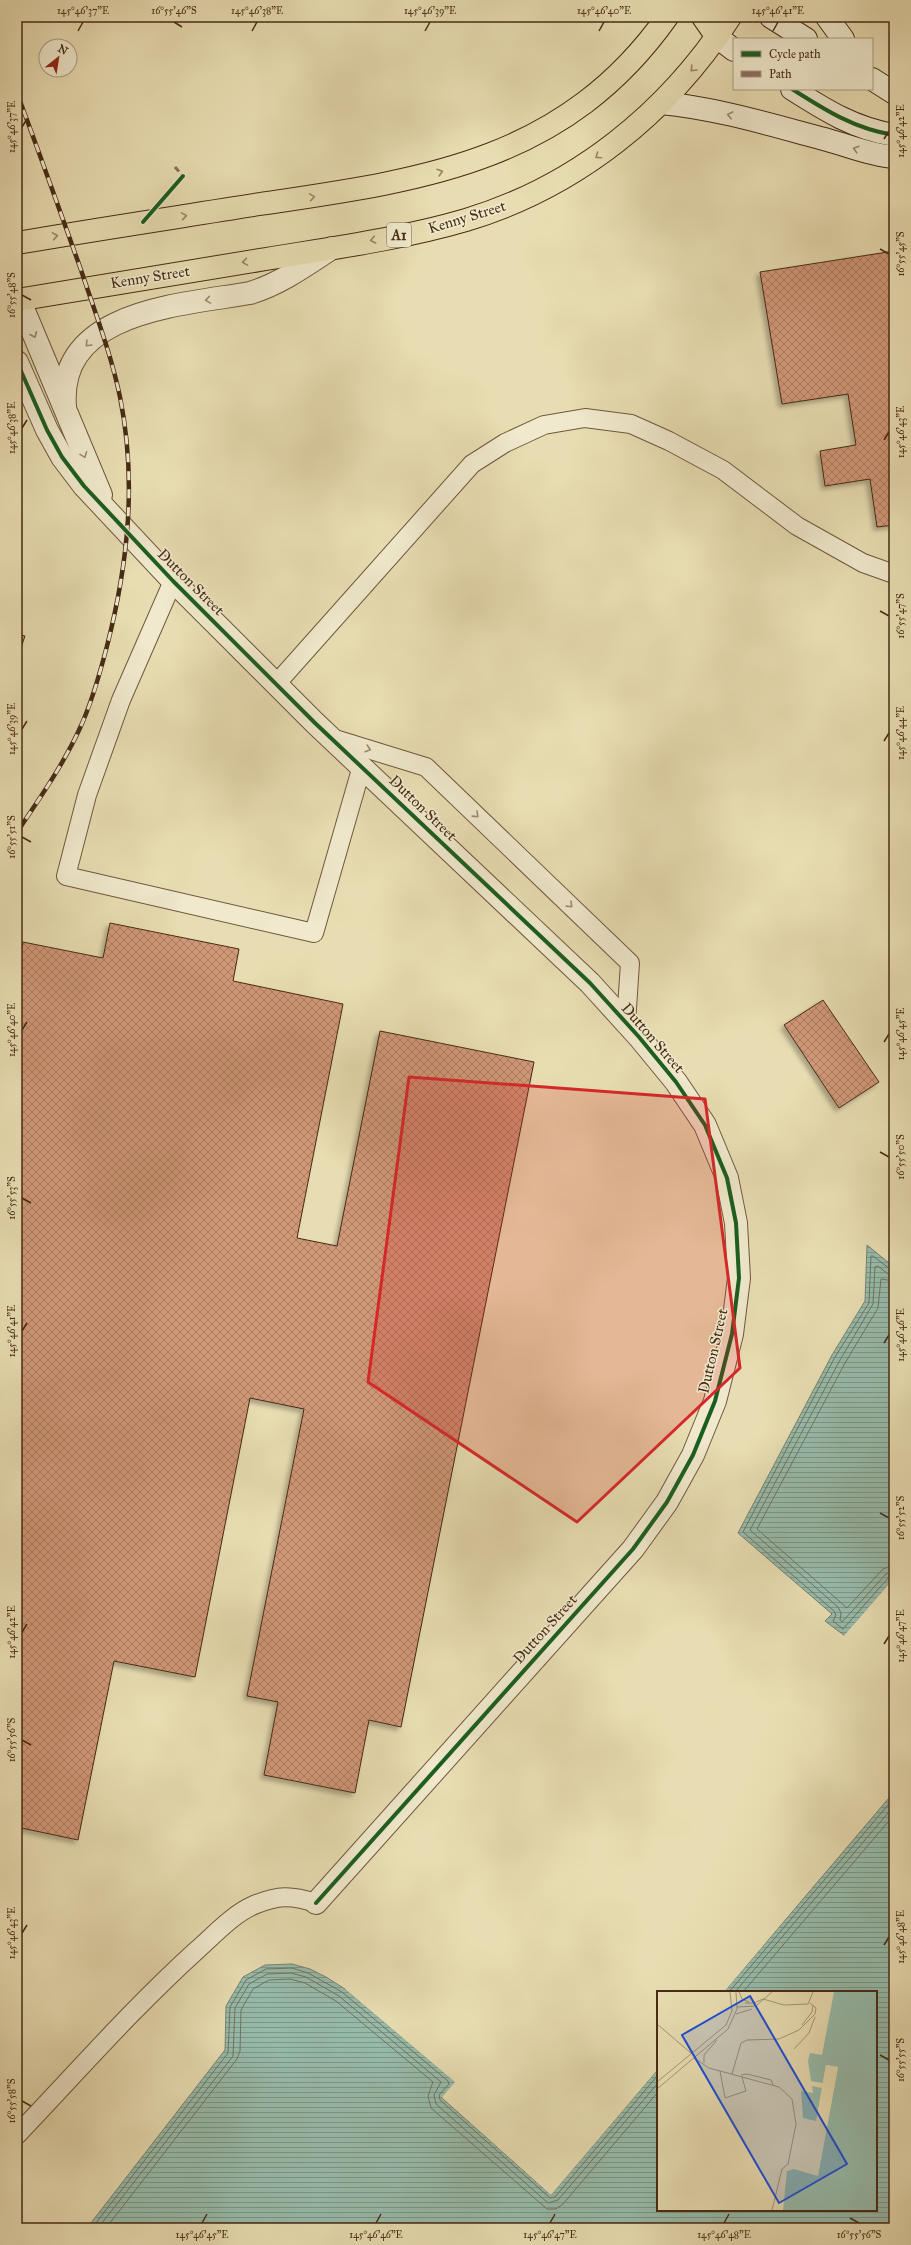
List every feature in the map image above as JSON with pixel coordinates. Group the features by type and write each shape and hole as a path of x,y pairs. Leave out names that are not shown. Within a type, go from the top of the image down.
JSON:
{"highway":[{"path":"17,243 376,187 436,173 495,153 566,118 600,92 644,48 666,17"},
{"path":"703,17 725,44"},
{"name":"Kenny Street","path":"18,298 332,248 440,227 494,211 570,175 602,153 648,117 700,62 725,44 730,17"}],"street":[{"path":"771,17 804,38"},
{"path":"828,17 842,38"},
{"path":"794,90 841,119 864,129 894,135"},
{"path":"661,103 726,114 821,138 872,154 894,157"},
{"path":"65,407 64,384 70,366 86,345 111,326 146,311 250,293 264,289 279,282 332,248"},
{"name":"Dutton Street","path":"18,298 65,407 91,474 117,520"},
{"name":"Dutton Street","path":"17,362 47,430 62,457 84,486 172,581 331,738 590,983 676,1082 705,1125 727,1178 736,1223 739,1278 732,1334 715,1401 693,1454 667,1502 633,1549 316,1903"}],"lane":[{"path":"276,683 472,464 505,443 544,425 585,418 631,424 668,441 723,470 797,526 863,562 894,574"},
{"path":"172,581 121,700 87,795 66,876 314,933 362,766"},
{"path":"331,738 426,767 625,958 630,963 626,1023"},
{"path":"17,2135 167,1977 226,1924 253,1905 282,1896 300,1898 316,1903"}],"highlighted area":[{"path":"409,1077 705,1099 740,1368 577,1522 368,1382"}],"water":[{"path":"867,1245 894,1267 894,1578 845,1636 825,1621 832,1614 738,1533 832,1355 865,1301"},
{"path":"894,1792 894,2228 87,2228 225,2050 226,2006 243,1977 265,1965 292,1964 310,1969 345,1989 456,2082 442,2098 551,2195 657,2070 657,2211 877,2211 877,1991 725,1991"}],"pier":[{"path":"894,1578 894,1581 846,1637 843,1637"},
{"path":"892,1790 894,1790 725,1991 723,1991"},
{"path":"346,1987 457,2080 457,2083 445,2097 551,2192 657,2068 657,2070 551,2195 442,2097 455,2082 345,1989"}],"building":[{"path":"894,251 894,525 877,527 870,479 825,486 820,451 856,445 848,394 782,404 760,272"},
{"path":"17,634 25,636 17,659"},
{"path":"110,923 239,949 233,981 343,1004 297,1238 337,1246 380,1031 534,1062 401,1727 369,1720 355,1793 264,1775 278,1702 247,1696 304,1409 250,1398 195,1677 114,1661 78,1840 17,1827 17,972 23,942 103,958"},
{"path":"823,1000 879,1082 839,1108 784,1025"}],"railway":[{"path":"17,93 81,270 112,365 120,397 125,428 129,491 125,553 114,615 99,677 80,728 66,755 51,781 17,832"}],"marked path":[{"path":"175,167 183,176"}],"cycle path":[{"path":"794,90 841,118 866,128 894,135"},
{"path":"143,222 183,176"},
{"path":"17,362 47,430 62,457 84,486 173,581 315,723 590,983 639,1037 676,1082 705,1125 727,1178 736,1223 739,1278 732,1334 715,1401 693,1455 667,1502 633,1549 316,1903"}]}
